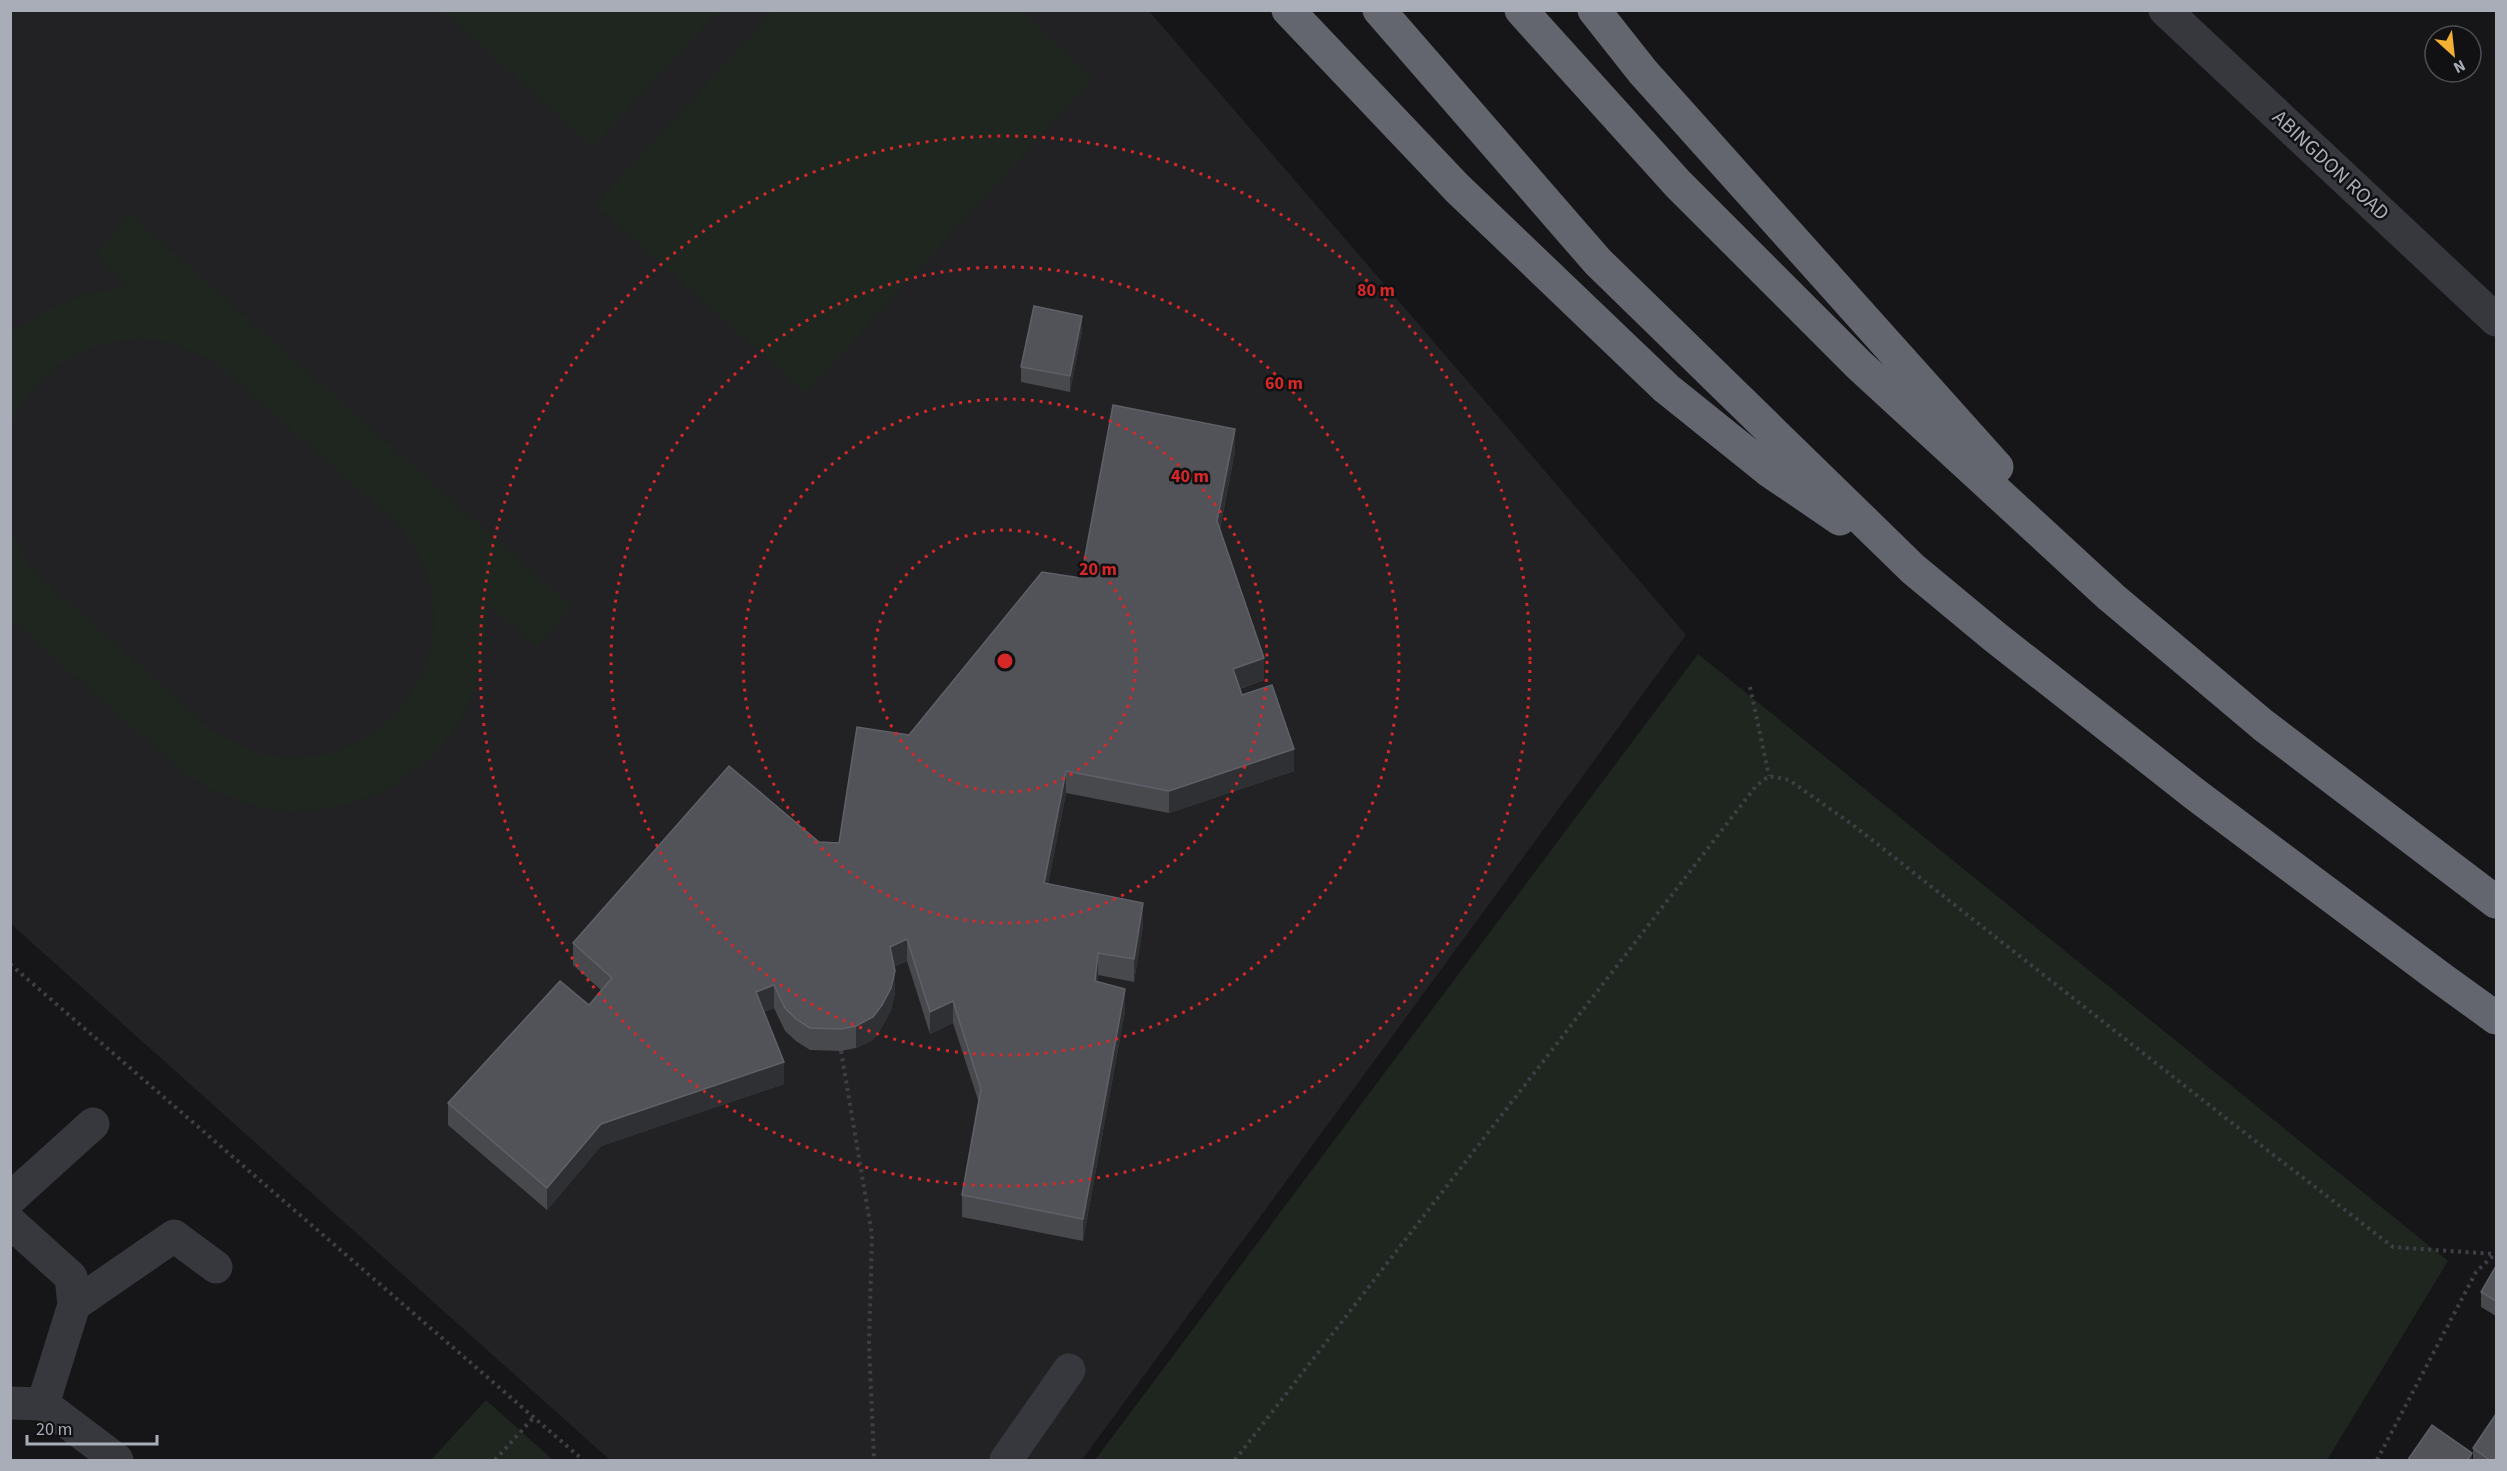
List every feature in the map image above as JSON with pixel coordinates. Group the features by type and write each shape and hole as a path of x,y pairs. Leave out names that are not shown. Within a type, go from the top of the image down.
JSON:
{"highway":[{"path":"1288,10 1457,188 1666,388 1768,470 1913,569"},
{"path":"1378,10 1598,262 1913,569 1995,637 2196,795 2496,1018"},
{"path":"1521,10 1678,184 1859,364 2111,597 2263,725 2496,902"},
{"path":"1594,10 1643,72 1979,445 2079,565"}],"street":[{"name":"ABINGDON ROAD","path":"2165,10 2496,320"},
{"path":"10,1199 93,1124"},
{"path":"10,1222 71,1277 74,1305 43,1404"},
{"path":"74,1305 174,1236 216,1267"},
{"path":"1006,1461 1070,1370"},
{"path":"10,1403 43,1404 117,1461"}],"path":[{"path":"1750,687 1770,776"},
{"path":"1235,1461 1756,786 1770,776 1789,780 1853,825 2393,1247 2495,1254"},
{"path":"10,963 583,1461"},
{"path":"841,1051 872,1235 869,1344 874,1461"},
{"path":"2377,1461 2476,1272 2495,1254"},
{"path":"495,1461 533,1418"}],"shaded area":[{"path":"774,10 1020,11 1093,78 806,393 595,205"},
{"path":"11,11 1149,11 1686,635 1082,1460 610,1460 11,924"},
{"path":"443,11 718,11 593,147"},
{"path":"130,214 572,607 537,647 487,604 481,664 476,685 463,715 444,742 420,766 392,785 362,799 330,808 297,811 264,808 232,799 213,790 185,774 11,619 11,532 27,562 41,578 213,731 260,753 299,758 330,753 358,742 384,724 405,702 421,676 431,646 434,614 428,578 419,557 400,526 213,360 161,341 138,339 115,341 93,347 72,357 37,385 11,423 11,335 38,316 66,302 96,292 129,286 95,256"},
{"path":"1698,654 2448,1261 2327,1460 1095,1460"},
{"path":"486,1400 553,1460 431,1460"}],"building":[{"path":"1034,306 1082,316 1070,376 1021,367"},
{"path":"1113,405 1235,429 1217,521 1264,658 1233,669 1242,695 1272,685 1294,749 1169,791 1066,771 1044,883 1143,903 1134,959 1098,953 1095,981 1125,989 1083,1219 962,1195 981,1089 953,1001 930,1012 907,939 890,947 895,971 891,988 873,1017 856,1026 841,1029 810,1028 785,1008 774,985 756,992 784,1062 601,1124 547,1188 448,1103 560,981 589,1005 612,978 573,943 729,766 819,842 839,843 857,727 909,735 1042,572 1081,578"},
{"path":"2496,1266 2496,1301 2481,1292"},
{"path":"2496,1414 2496,1461 2491,1461 2473,1448"},
{"path":"2432,1425 2472,1453 2467,1461 2407,1461"}]}
